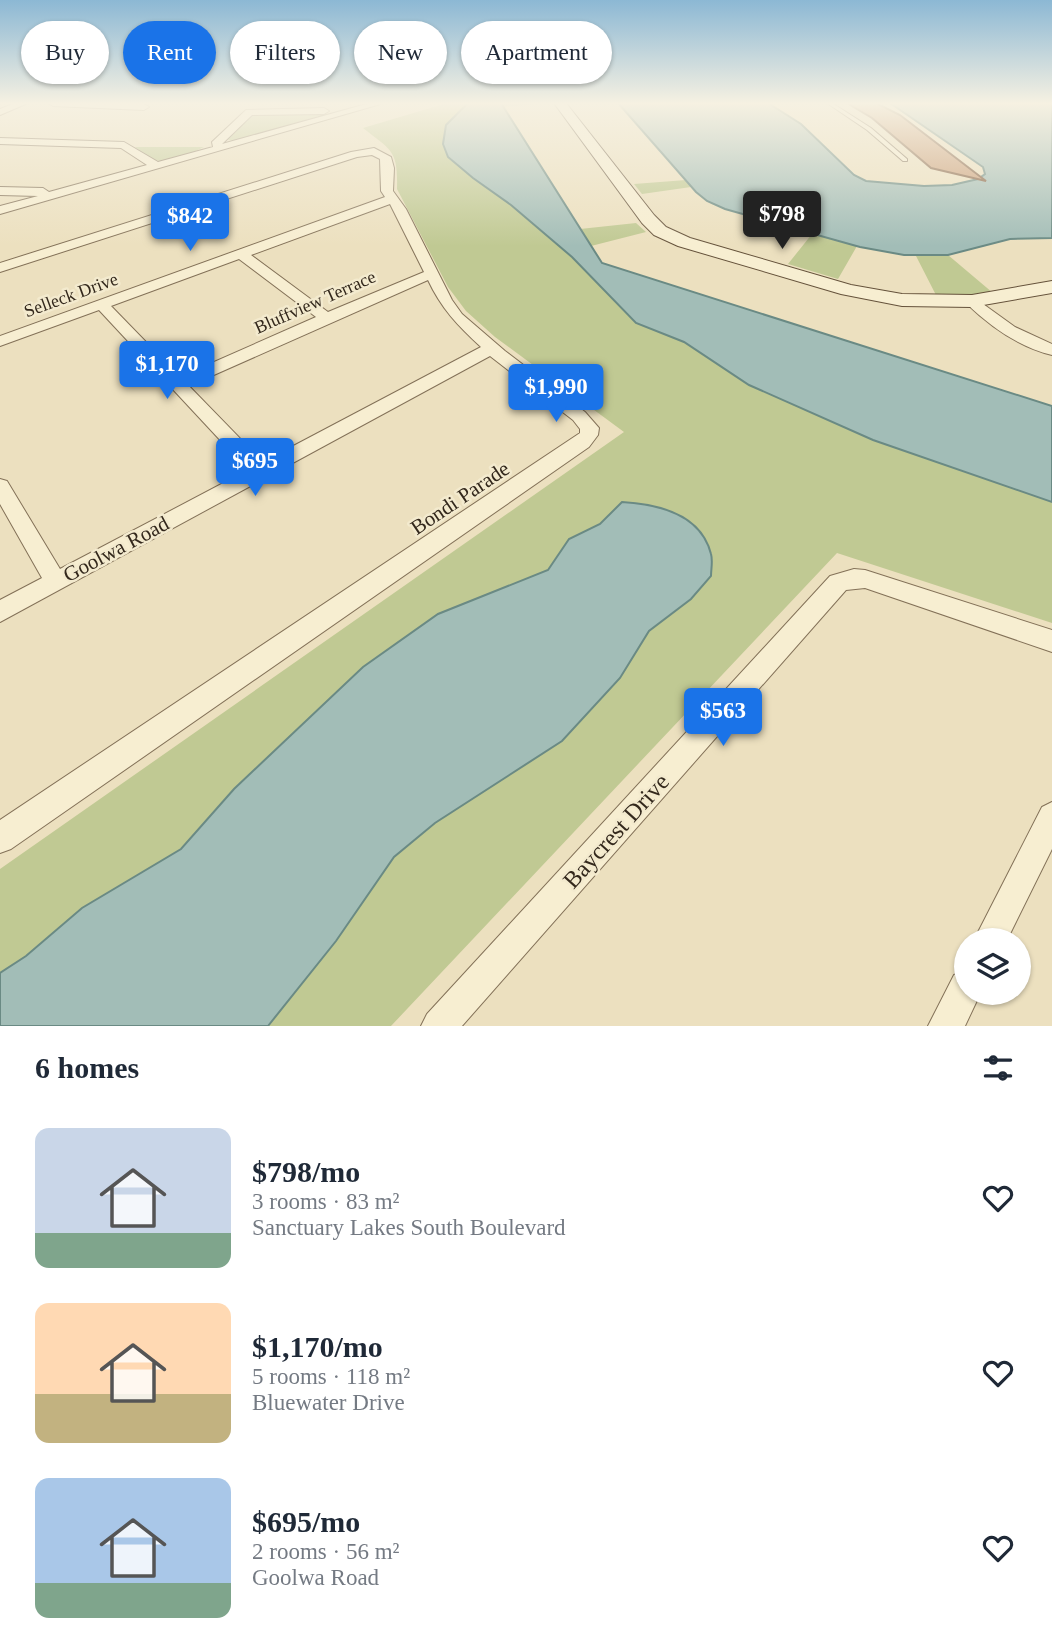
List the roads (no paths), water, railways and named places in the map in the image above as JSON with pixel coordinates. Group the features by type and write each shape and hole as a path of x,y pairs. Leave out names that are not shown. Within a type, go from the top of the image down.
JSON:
{"street":[{"path":"133,151 156,166"},
{"path":"0,210 202,151"},
{"name":"Bondi Parade","path":"0,268 366,151 374,151 385,157 388,168 387,191 400,209 430,275 457,317 492,348 587,422 590,428 586,439 0,838"},
{"path":"596,151 648,219 676,239 871,295 920,301 972,301 1052,287"},
{"path":"0,191 26,190 54,195"},
{"path":"26,190 37,200"},
{"name":"Selleck Drive","path":"0,341 392,199"},
{"path":"240,253 327,318"},
{"name":"Bluffview Terrace","path":"178,384 430,275"},
{"path":"972,301 993,321 1013,334 1052,350"},
{"path":"101,304 261,471"},
{"name":"Goolwa Road","path":"0,612 492,348"},
{"path":"0,486 56,582"},
{"name":"Baycrest Drive","path":"439,1026 838,583 854,578 865,579 1052,641"},
{"path":"996,928 1052,817"},
{"path":"946,1026 957,1005"}],"lane":[{"path":"894,151 905,160"}],"water":[{"path":"446,151 531,151 602,263 1052,406 1052,502 873,440 749,385 684,342 636,323 572,257 511,205 448,157"},
{"path":"660,151 829,151 854,175 866,181 924,186 952,185 978,179 985,174 983,167 960,151 1052,151 1052,238 1010,239 948,255 904,255 860,247 725,209 707,201"},
{"path":"622,502 649,505 688,520 706,540 712,557 711,576 691,599 649,631 620,678 562,741 435,823 394,857 336,941 268,1026 0,1026 0,973 26,956 82,908 181,849 234,789 363,667 438,614 548,570 569,539 600,524"}]}
